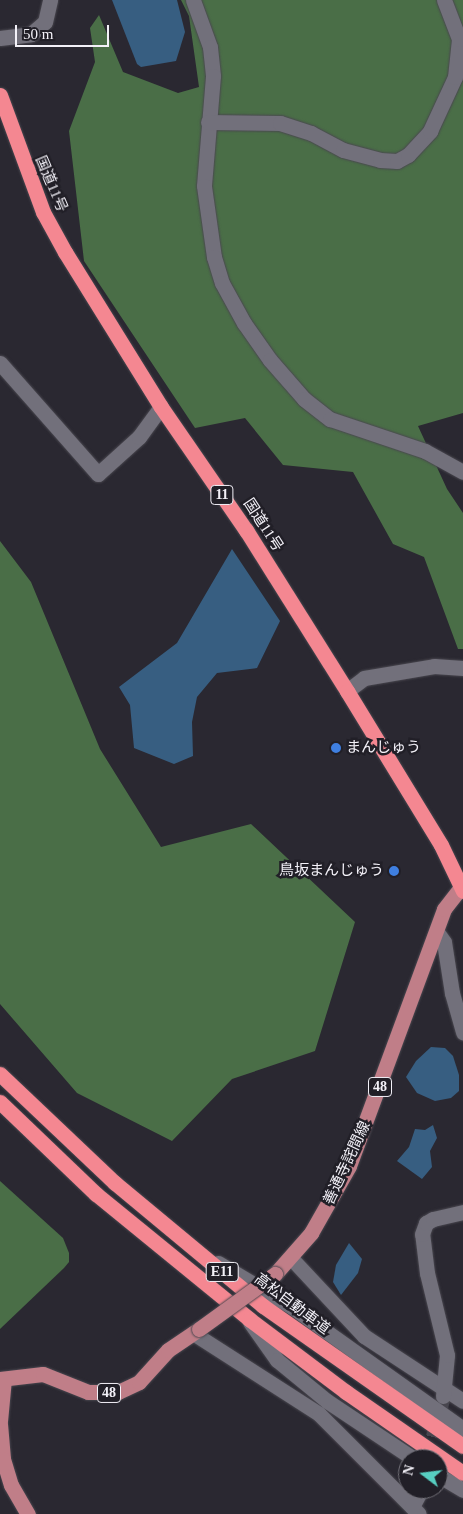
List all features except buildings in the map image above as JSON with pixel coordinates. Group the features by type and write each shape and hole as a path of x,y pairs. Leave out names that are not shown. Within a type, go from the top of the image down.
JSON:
{"highway":[{"name":"国道11号","path":"0,95 43,212 162,407 246,530 347,691 441,845 462,889"},
{"name":"高松自動車道","path":"0,1074 115,1183 263,1306 463,1446"},
{"name":"E11","path":"0,1102 96,1194 249,1319 346,1392 463,1473"}],"main road":[{"name":"善通寺詫間線","path":"28,1514 11,1485 3,1459 0,1423 2,1379 43,1374 88,1392 118,1392 139,1382 168,1350 275,1274 291,1258 311,1233 349,1166 444,909 462,889"}],"street":[{"path":"0,38 32,34 46,22 50,0"},
{"path":"193,0 210,47 214,76 208,122 204,186 214,257 222,283 244,323 270,360 304,399 330,419 425,451 463,472"},
{"path":"208,122 280,123 311,133 343,150 380,160 397,161 408,155 430,131 454,77 459,39 444,0"},
{"path":"0,363 98,474 139,437 162,407"},
{"path":"347,691 364,678 434,666 463,668"},
{"path":"437,932 444,942 452,993 463,1032"},
{"path":"443,1391 447,1355 427,1273 422,1234 426,1223 433,1219 463,1212"},
{"path":"195,1250 292,1307 463,1429"},
{"path":"291,1258 364,1336 443,1391 463,1401"},
{"path":"249,1319 277,1360 327,1401 399,1449"},
{"path":"196,1331 319,1414 416,1511"},
{"path":"448,1481 463,1490"}],"green space":[{"path":"181,0 463,0 463,413 418,426 447,489 463,513 463,649 458,649 424,557 393,544 353,472 283,465 245,418 195,428 84,261 69,131 95,62 90,28 99,15 123,72 178,93 199,87 189,16"},
{"path":"0,541 31,582 100,749 161,847 251,824 355,922 315,1051 232,1079 172,1141 77,1093 0,1004"},
{"path":"0,1181 63,1238 69,1253 69,1262 0,1329"}],"water":[{"path":"112,0 177,0 185,32 176,61 141,67 137,64"},
{"path":"232,549 280,621 257,668 217,673 197,697 192,722 193,756 174,764 134,748 130,705 119,687 177,643"},
{"path":"431,1047 445,1048 453,1056 459,1075 459,1091 451,1098 435,1101 417,1093 406,1077 416,1061"},
{"path":"433,1125 437,1138 430,1151 432,1167 422,1179 397,1161 409,1147 415,1129 425,1130"},
{"path":"349,1243 362,1259 358,1273 341,1295 333,1282 336,1265"}],"tunnel":[{"path":"430,1449 443,1397"}],"place":[{"name":"まんじゅう","path":"336,748"},
{"name":"鳥坂まんじゅう","path":"394,871"}]}
